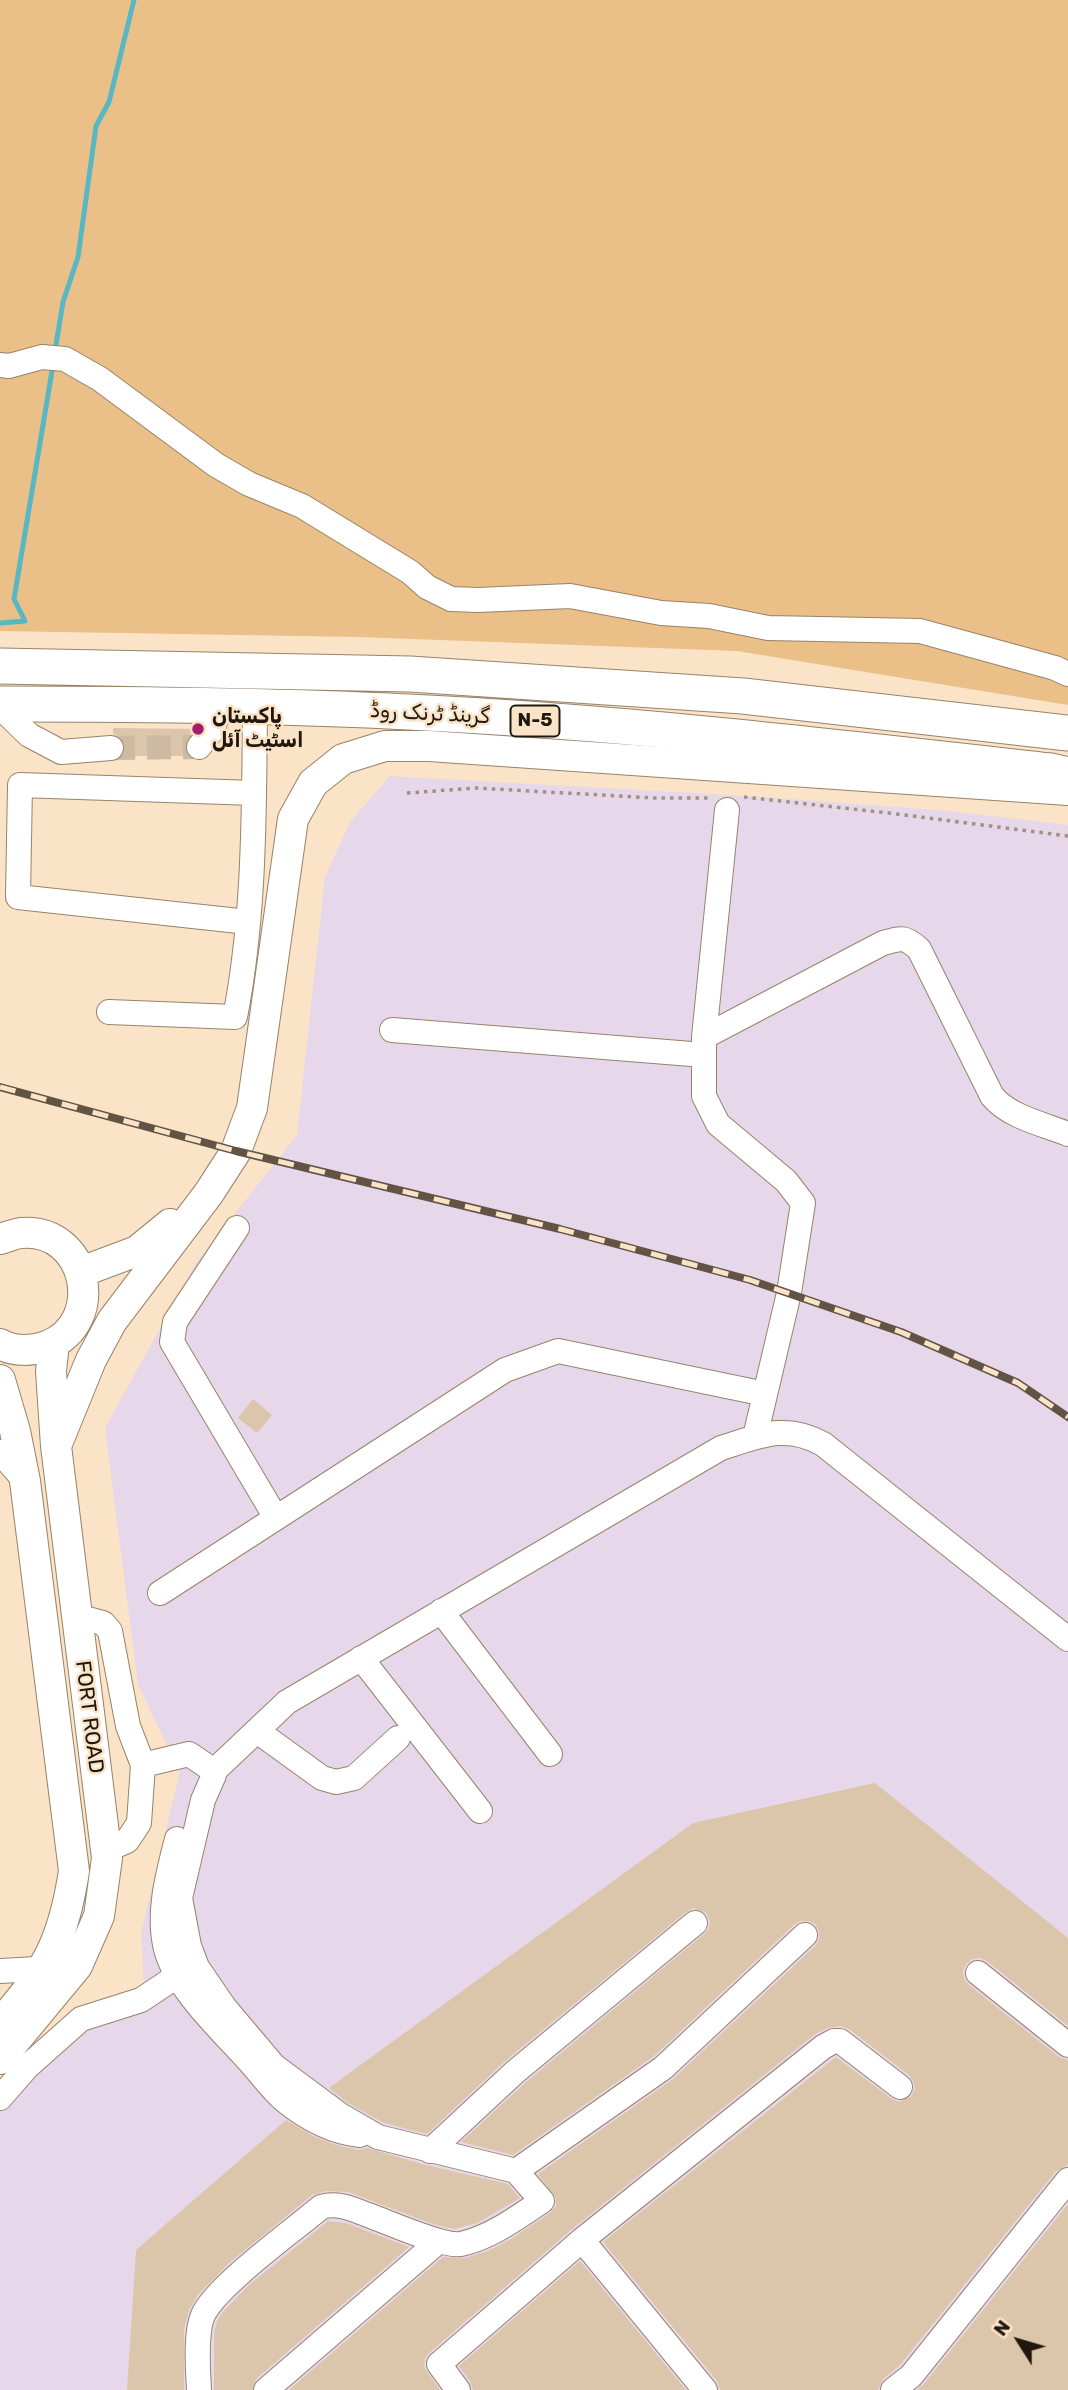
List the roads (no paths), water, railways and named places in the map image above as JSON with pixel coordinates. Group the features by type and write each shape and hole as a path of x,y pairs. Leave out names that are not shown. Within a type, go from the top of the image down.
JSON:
{"highway":[{"name":"گرینڈ ٹرنک روڈ","path":"0,666 410,674 743,696 1068,733"},
{"name":"گرینڈ ٹرنک روڈ","path":"0,706 217,704 410,712 733,735 1068,775"}],"main road":[{"path":"56,1446 82,1380 112,1321 209,1193 236,1151 252,1108 293,819 313,783 343,759 385,746 429,746 1068,790"},
{"path":"81,1272 137,1251 209,1193"},
{"path":"0,1344 21,1350 38,1349 54,1343 67,1333 77,1320 83,1304 84,1288 81,1272 74,1258 63,1247 50,1238 7,1228"},
{"name":"FORT ROAD","path":"0,2059 77,1966 99,1916 107,1858 56,1446 51,1371 54,1343"},
{"name":"FORT ROAD","path":"0,1380 8,1441 25,1481 74,1871 68,1910 54,1950 44,1968 0,2024"},
{"path":"0,1401 8,1441"}],"street":[{"path":"0,365 9,366 54,358 100,379 216,465 249,484 302,506 410,572 427,587 451,599 570,596 661,613 709,616 768,628 920,631 1055,668 1068,674"},
{"path":"199,747 214,728 217,704"},
{"path":"0,706 29,736 61,752 111,748"},
{"path":"108,1013 235,1017 248,922 255,706"},
{"path":"248,922 18,897 20,785 254,793"},
{"path":"727,810 704,1046 704,1096 718,1124 786,1181 803,1203 789,1293 755,1437"},
{"path":"392,1030 704,1046 883,943 901,938 907,939 919,949 983,1081 999,1105 1068,1134"},
{"path":"237,1228 175,1322 172,1342 276,1518"},
{"path":"160,1593 505,1370 558,1351 765,1394"},
{"path":"208,1767 257,1731 287,1702 441,1611 721,1448 785,1431 801,1434 823,1444 1068,1639"},
{"path":"441,1611 550,1755"},
{"path":"77,1616 103,1623 110,1632 128,1726 143,1765 139,1823 127,1841 106,1850"},
{"path":"361,1658 480,1811"},
{"path":"257,1731 322,1778 336,1782 354,1777 398,1738"},
{"path":"143,1765 189,1754 208,1767 214,1775 203,1800 180,1898 189,1946 187,1972"},
{"path":"430,2151 515,2072 695,1923"},
{"path":"516,2171 663,2068 805,1935"},
{"path":"0,1971 77,1966"},
{"path":"0,2098 27,2067 81,2019 141,2000 187,1972"},
{"path":"187,1972 225,2008 274,2066 340,2115 378,2137 516,2171 542,2201 499,2229 459,2244 439,2241 349,2207 333,2204 321,2207 239,2275 213,2301 202,2317 198,2357 199,2390"},
{"path":"978,1973 1068,2045"},
{"path":"458,2390 439,2364 582,2240 823,2047 834,2041 841,2041 900,2087"},
{"path":"893,2390 911,2376 1068,2180"},
{"path":"582,2240 705,2390"},
{"path":"266,2390 439,2241"}],"waterway":[{"path":"55,351 63,302 78,257 96,126 109,102 134,0"},
{"path":"0,623 25,621 14,599 53,365"}],"tunnel":[{"path":"111,748 199,747"}],"railway":[{"path":"0,1087 236,1151 560,1229 750,1280 901,1332 1018,1383 1068,1417"}],"place":[{"name":"پاکستان اسٹیٹ آئل","path":"198,729"}]}
